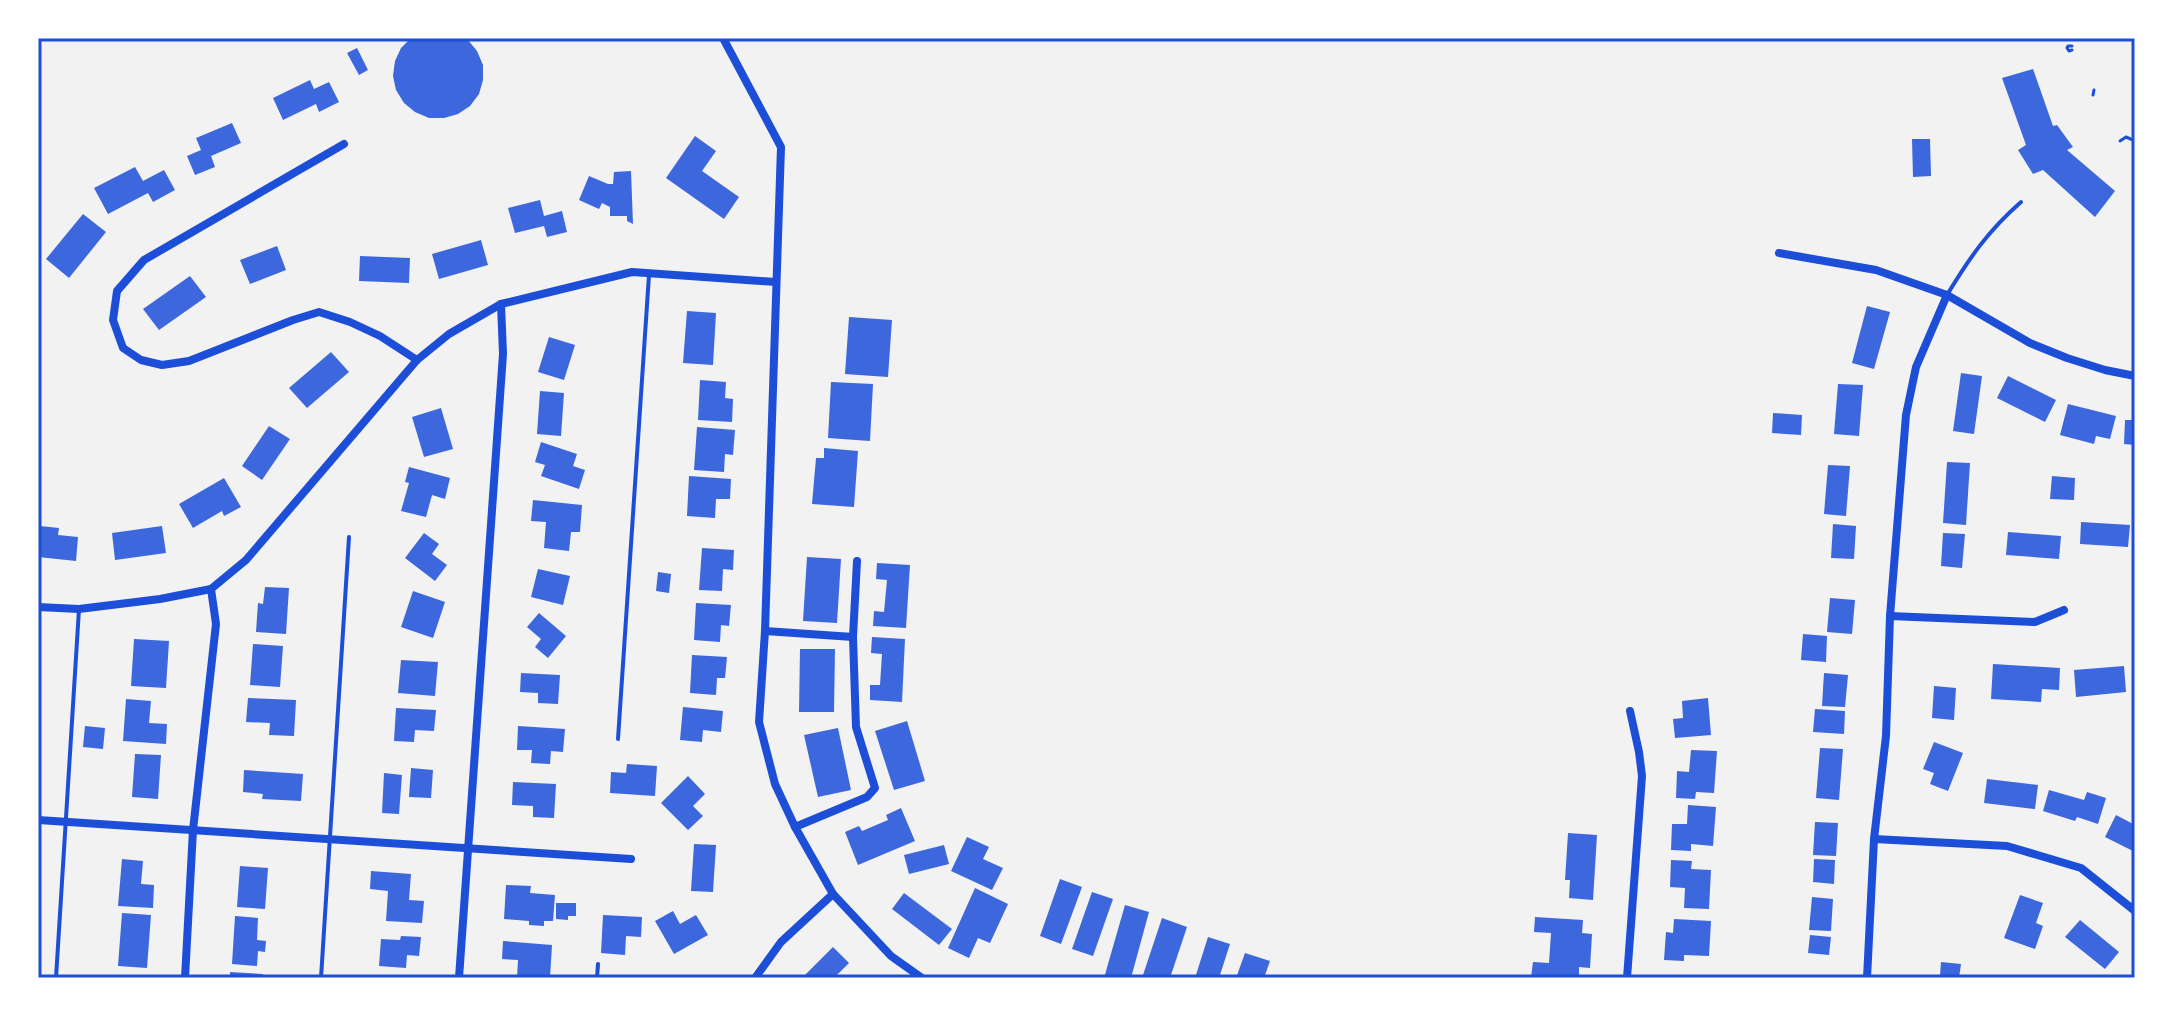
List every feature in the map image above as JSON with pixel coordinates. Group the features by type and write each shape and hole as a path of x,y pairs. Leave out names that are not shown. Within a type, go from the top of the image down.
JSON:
{"street":[{"path":"723,38 781,147 765,631 759,722 775,784 833,894 891,956 922,978"},
{"path":"344,144 144,260 117,291 113,320 123,348 141,360 162,365 189,361 319,312 370,331 417,360"},
{"path":"1779,253 1876,270 1947,295 2042,348 2105,370 2135,376"},
{"path":"38,607 79,609 211,589 246,560 417,360 449,334 501,304 632,272 776,282"},
{"path":"1867,978 1874,839 1886,736 1890,616 1906,415 1916,367 1947,295"},
{"path":"459,978 503,354 501,304"},
{"path":"795,827 867,797 875,788 856,727 853,637 857,561"},
{"path":"185,978 193,830 216,624 211,589"},
{"path":"1890,616 2035,622 2064,610"},
{"path":"765,631 853,637"},
{"path":"1627,978 1642,776 1630,711"},
{"path":"38,820 631,859"},
{"path":"1874,839 2007,846 2081,868 2135,911"},
{"path":"755,978 781,942 833,894"}],"lane":[{"path":"1947,295 1973,252 2021,202"},
{"path":"618,739 650,273"},
{"path":"321,978 349,537"},
{"path":"56,978 79,609"},
{"path":"597,978 598,964"}],"path":[{"path":"2120,141 2126,135 2133,140"}],"building":[{"path":"411,38 468,40 483,65 479,94 470,106 458,114 429,118 404,103 396,90 393,76 401,48"},
{"path":"357,48 368,70 359,75 347,53"},
{"path":"2033,69 2053,126 2057,125 2073,147 2067,150 2115,191 2095,217 2043,170 2033,174 2018,150 2026,145 2002,78"},
{"path":"310,80 314,89 329,82 339,102 319,112 316,104 283,120 273,98"},
{"path":"232,123 241,143 211,156 215,167 195,175 187,156 201,150 196,138"},
{"path":"695,136 716,151 702,171 739,197 724,219 666,178"},
{"path":"1912,139 1930,139 1931,176 1913,177"},
{"path":"135,167 143,181 164,170 175,190 153,202 148,193 108,214 94,188"},
{"path":"631,171 633,224 627,221 627,216 610,216 610,207 602,203 599,209 579,200 589,176 613,184 614,172"},
{"path":"540,200 544,216 562,211 567,232 547,237 544,226 515,233 508,208"},
{"path":"83,214 106,232 69,278 46,259"},
{"path":"481,240 488,265 439,279 432,254"},
{"path":"277,246 286,270 250,284 240,260"},
{"path":"360,256 410,258 409,283 359,281"},
{"path":"190,276 206,297 159,330 143,309"},
{"path":"1867,306 1890,312 1874,369 1852,363"},
{"path":"687,311 716,313 713,365 683,363"},
{"path":"849,317 892,320 888,377 845,374"},
{"path":"549,337 575,345 564,380 538,372"},
{"path":"331,352 349,372 307,408 289,388"},
{"path":"1961,373 1982,376 1974,434 1953,431"},
{"path":"2008,376 2056,400 2045,422 1997,398"},
{"path":"700,380 726,382 725,398 733,399 732,422 698,420"},
{"path":"831,382 873,384 870,441 828,438"},
{"path":"1838,384 1863,385 1859,436 1834,434"},
{"path":"540,391 564,393 561,436 537,434"},
{"path":"2068,404 2116,416 2110,439 2096,436 2094,444 2060,435"},
{"path":"441,408 453,449 424,457 412,417"},
{"path":"1773,413 1802,415 1801,435 1772,433"},
{"path":"2125,420 2135,420 2135,445 2124,444"},
{"path":"269,426 290,439 262,480 242,466"},
{"path":"697,427 735,430 733,455 725,454 724,472 694,470"},
{"path":"541,442 577,454 573,466 585,470 579,489 541,476 545,465 535,462"},
{"path":"824,448 858,451 854,507 812,504 816,458 824,458"},
{"path":"1947,462 1970,463 1966,525 1943,523"},
{"path":"1828,465 1850,466 1846,516 1824,514"},
{"path":"409,467 450,478 445,499 432,495 426,517 401,511 409,483 405,482"},
{"path":"689,476 731,479 730,499 716,499 715,518 687,516"},
{"path":"2052,476 2075,478 2074,500 2050,499"},
{"path":"224,478 241,507 224,516 222,511 193,528 179,504"},
{"path":"533,500 582,505 580,532 571,532 569,551 544,548 546,522 531,521"},
{"path":"2081,522 2130,525 2128,547 2080,544"},
{"path":"1833,524 1856,526 1854,559 1831,558"},
{"path":"40,526 59,528 58,535 78,537 76,561 38,557"},
{"path":"162,526 166,553 115,560 112,533"},
{"path":"2008,532 2061,536 2059,559 2006,555"},
{"path":"424,533 439,544 432,554 447,565 435,581 405,558"},
{"path":"1943,533 1965,534 1962,568 1941,566"},
{"path":"702,548 734,550 733,570 723,569 722,591 699,590"},
{"path":"807,557 841,559 837,623 803,621"},
{"path":"877,563 910,565 906,628 873,626 874,611 884,612 887,580 876,579"},
{"path":"538,569 570,576 563,605 531,597"},
{"path":"658,572 671,574 669,593 656,591"},
{"path":"265,587 289,588 286,634 256,632 258,603 263,604"},
{"path":"413,591 445,602 433,638 401,627"},
{"path":"1830,598 1855,600 1852,634 1827,632"},
{"path":"696,603 731,605 729,626 721,625 720,642 694,640"},
{"path":"539,613 566,636 548,658 535,647 541,639 527,627"},
{"path":"1803,634 1827,636 1826,662 1801,660"},
{"path":"872,637 905,639 902,702 870,700 870,685 880,685 882,654 871,653"},
{"path":"134,639 169,641 166,688 131,686"},
{"path":"253,644 283,646 280,687 250,685"},
{"path":"800,649 835,649 834,712 799,712"},
{"path":"692,655 727,657 725,678 717,678 716,695 690,693"},
{"path":"401,660 438,662 435,696 398,693"},
{"path":"1993,664 2060,668 2059,690 2042,689 2041,702 1991,699"},
{"path":"2124,666 2126,692 2076,697 2074,670"},
{"path":"521,673 560,675 558,704 538,703 538,693 520,692"},
{"path":"1824,673 1848,675 1845,707 1822,706"},
{"path":"1934,686 1956,688 1954,720 1932,718"},
{"path":"248,698 296,700 294,736 269,735 270,723 246,722"},
{"path":"1708,698 1711,735 1675,738 1673,719 1683,718 1682,701"},
{"path":"126,699 151,701 149,723 167,724 166,744 123,741"},
{"path":"683,707 723,711 721,732 703,730 702,742 680,740"},
{"path":"396,708 436,710 434,731 415,730 414,742 394,741"},
{"path":"1815,709 1845,711 1844,734 1813,732"},
{"path":"907,721 925,781 894,790 875,731"},
{"path":"85,726 105,728 103,749 83,747"},
{"path":"518,726 565,729 563,752 551,751 550,764 531,763 532,750 517,750"},
{"path":"838,728 851,790 818,797 804,735"},
{"path":"1934,742 1963,753 1948,791 1930,784 1934,773 1923,769"},
{"path":"1820,748 1843,749 1839,800 1816,798"},
{"path":"1691,750 1717,751 1714,793 1696,792 1695,799 1676,798 1677,771 1689,772"},
{"path":"135,754 161,755 158,799 132,797"},
{"path":"627,764 657,766 655,796 610,793 611,772 626,773"},
{"path":"411,768 433,770 431,798 409,797"},
{"path":"244,770 303,774 301,801 262,799 263,794 243,792"},
{"path":"384,773 402,775 399,814 382,813"},
{"path":"688,776 705,794 693,806 703,816 688,830 661,803"},
{"path":"1987,779 2038,785 2035,809 1984,803"},
{"path":"513,782 556,784 554,818 533,817 533,806 512,805"},
{"path":"2049,790 2084,800 2087,792 2106,798 2098,824 2043,811"},
{"path":"1688,805 1716,807 1713,846 1691,844 1691,851 1671,850 1672,824 1687,824"},
{"path":"901,808 915,841 858,865 845,832 859,826 862,831 888,820 886,815"},
{"path":"2116,815 2135,825 2135,852 2105,837"},
{"path":"1815,822 1838,823 1836,856 1813,855"},
{"path":"1568,833 1597,835 1593,900 1569,898 1570,880 1565,880"},
{"path":"967,837 989,847 983,859 1003,868 992,890 951,871"},
{"path":"694,844 716,845 713,892 691,891"},
{"path":"944,845 949,864 909,874 904,855"},
{"path":"122,859 143,861 141,884 154,885 153,908 118,906"},
{"path":"1814,859 1835,860 1834,884 1813,882"},
{"path":"1671,860 1692,861 1691,869 1711,870 1709,909 1684,908 1685,888 1670,887"},
{"path":"240,866 268,868 265,909 237,907"},
{"path":"371,871 411,874 409,900 424,901 422,923 386,921 388,891 370,889"},
{"path":"1060,879 1082,887 1061,944 1040,936"},
{"path":"506,885 531,886 530,893 555,895 553,921 544,921 544,926 504,919"},
{"path":"975,888 1008,904 990,943 978,938 969,958 948,948"},
{"path":"1092,892 1113,899 1093,956 1072,949"},
{"path":"904,893 952,929 939,945 892,909"},
{"path":"2020,895 2043,903 2036,923 2043,926 2035,949 2004,938"},
{"path":"1812,897 1833,899 1831,931 1809,930"},
{"path":"556,903 576,903 576,916 568,916 568,920 556,919"},
{"path":"1125,905 1149,912 1131,978 1104,978"},
{"path":"673,911 680,924 696,915 708,935 674,954 655,921"},
{"path":"122,913 151,915 147,968 118,966"},
{"path":"603,915 642,917 641,937 626,936 625,955 601,953"},
{"path":"235,916 258,918 257,940 266,941 265,952 258,951 257,966 232,964"},
{"path":"1535,917 1583,920 1582,933 1592,934 1590,968 1579,967 1579,978 1531,977 1533,962 1549,963 1551,933 1534,932"},
{"path":"1162,918 1187,927 1170,978 1142,978"},
{"path":"1674,919 1711,921 1709,956 1684,955 1684,961 1664,960 1666,932 1673,933"},
{"path":"2080,920 2119,952 2105,969 2065,937"},
{"path":"1810,935 1831,937 1829,955 1808,953"},
{"path":"401,936 421,937 419,956 407,955 406,968 379,966 381,939 400,940"},
{"path":"1208,937 1230,944 1219,978 1195,978"},
{"path":"503,941 552,945 550,978 517,978 518,960 502,959"},
{"path":"833,947 849,963 834,978 802,978"},
{"path":"1245,953 1270,961 1264,978 1236,978"},
{"path":"1941,962 1961,964 1959,978 1940,976"},
{"path":"230,972 263,974 263,978 230,978"}]}
